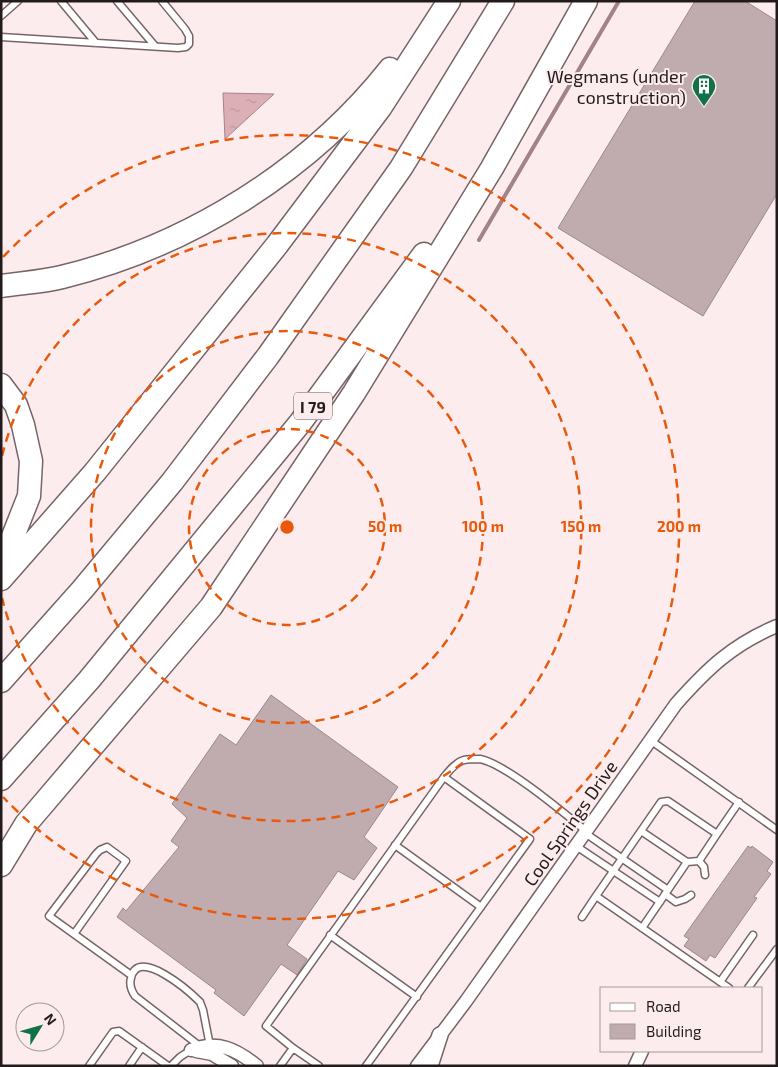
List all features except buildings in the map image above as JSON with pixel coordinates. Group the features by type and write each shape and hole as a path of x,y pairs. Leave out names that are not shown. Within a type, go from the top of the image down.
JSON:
{"highway":[{"path":"1,286 60,278 125,259 208,221 253,193 301,158 335,128 372,91 444,1"},
{"path":"1,579 102,465 278,244 380,108 449,1"},
{"path":"1,681 82,590 172,482 268,356 401,168 503,1"},
{"name":"I 79","path":"1,778 89,680 300,423 424,253 581,1"},
{"path":"1,865 26,824 212,607 354,393 492,168 586,1"},
{"path":"1,385 16,405 23,425 31,461 29,496 10,544 1,557"}],"street":[{"name":"Cool Springs Drive","path":"417,1066 466,1001 676,704 702,675 729,652 777,626"},
{"path":"430,1066 440,1035"},
{"path":"201,1048 222,1046 236,1052 257,1066"},
{"path":"201,1048 232,1066"},
{"path":"635,1066 642,1052"}],"lane":[{"path":"1,16 18,1"},
{"path":"61,1 96,43"},
{"path":"118,1 154,46"},
{"path":"1,37 182,48 189,44 190,41 185,29 162,1"},
{"path":"650,740 777,830"},
{"path":"319,1066 266,1026 444,777 462,760 479,759 488,762 523,783 666,892 676,902 686,899 691,895"},
{"path":"366,1066 530,839 444,777"},
{"path":"582,917 661,802 668,801 717,834"},
{"path":"699,861 739,802"},
{"path":"642,830 687,862 699,861"},
{"path":"395,845 481,907"},
{"path":"576,846 660,902"},
{"path":"74,934 126,861 107,847 96,854 49,916 74,934 131,975"},
{"path":"699,861 704,868 705,875"},
{"path":"642,928 687,862"},
{"path":"596,896 728,987"},
{"path":"330,935 417,997"},
{"path":"720,982 753,935"},
{"path":"749,987 777,949"},
{"path":"144,966 155,968 197,999 203,1010 201,1048 135,996 130,985 131,975 138,968 144,966"},
{"path":"89,1066 116,1030 170,1066 180,1057 201,1048"},
{"path":"129,1066 142,1047"},
{"path":"280,1066 293,1048"}],"water":[{"path":"223,93 274,94 225,139"}],"waterway":[{"path":"479,240 619,1"}],"place":[{"name":"Wegmans (under construction)","path":"704,107"}]}
